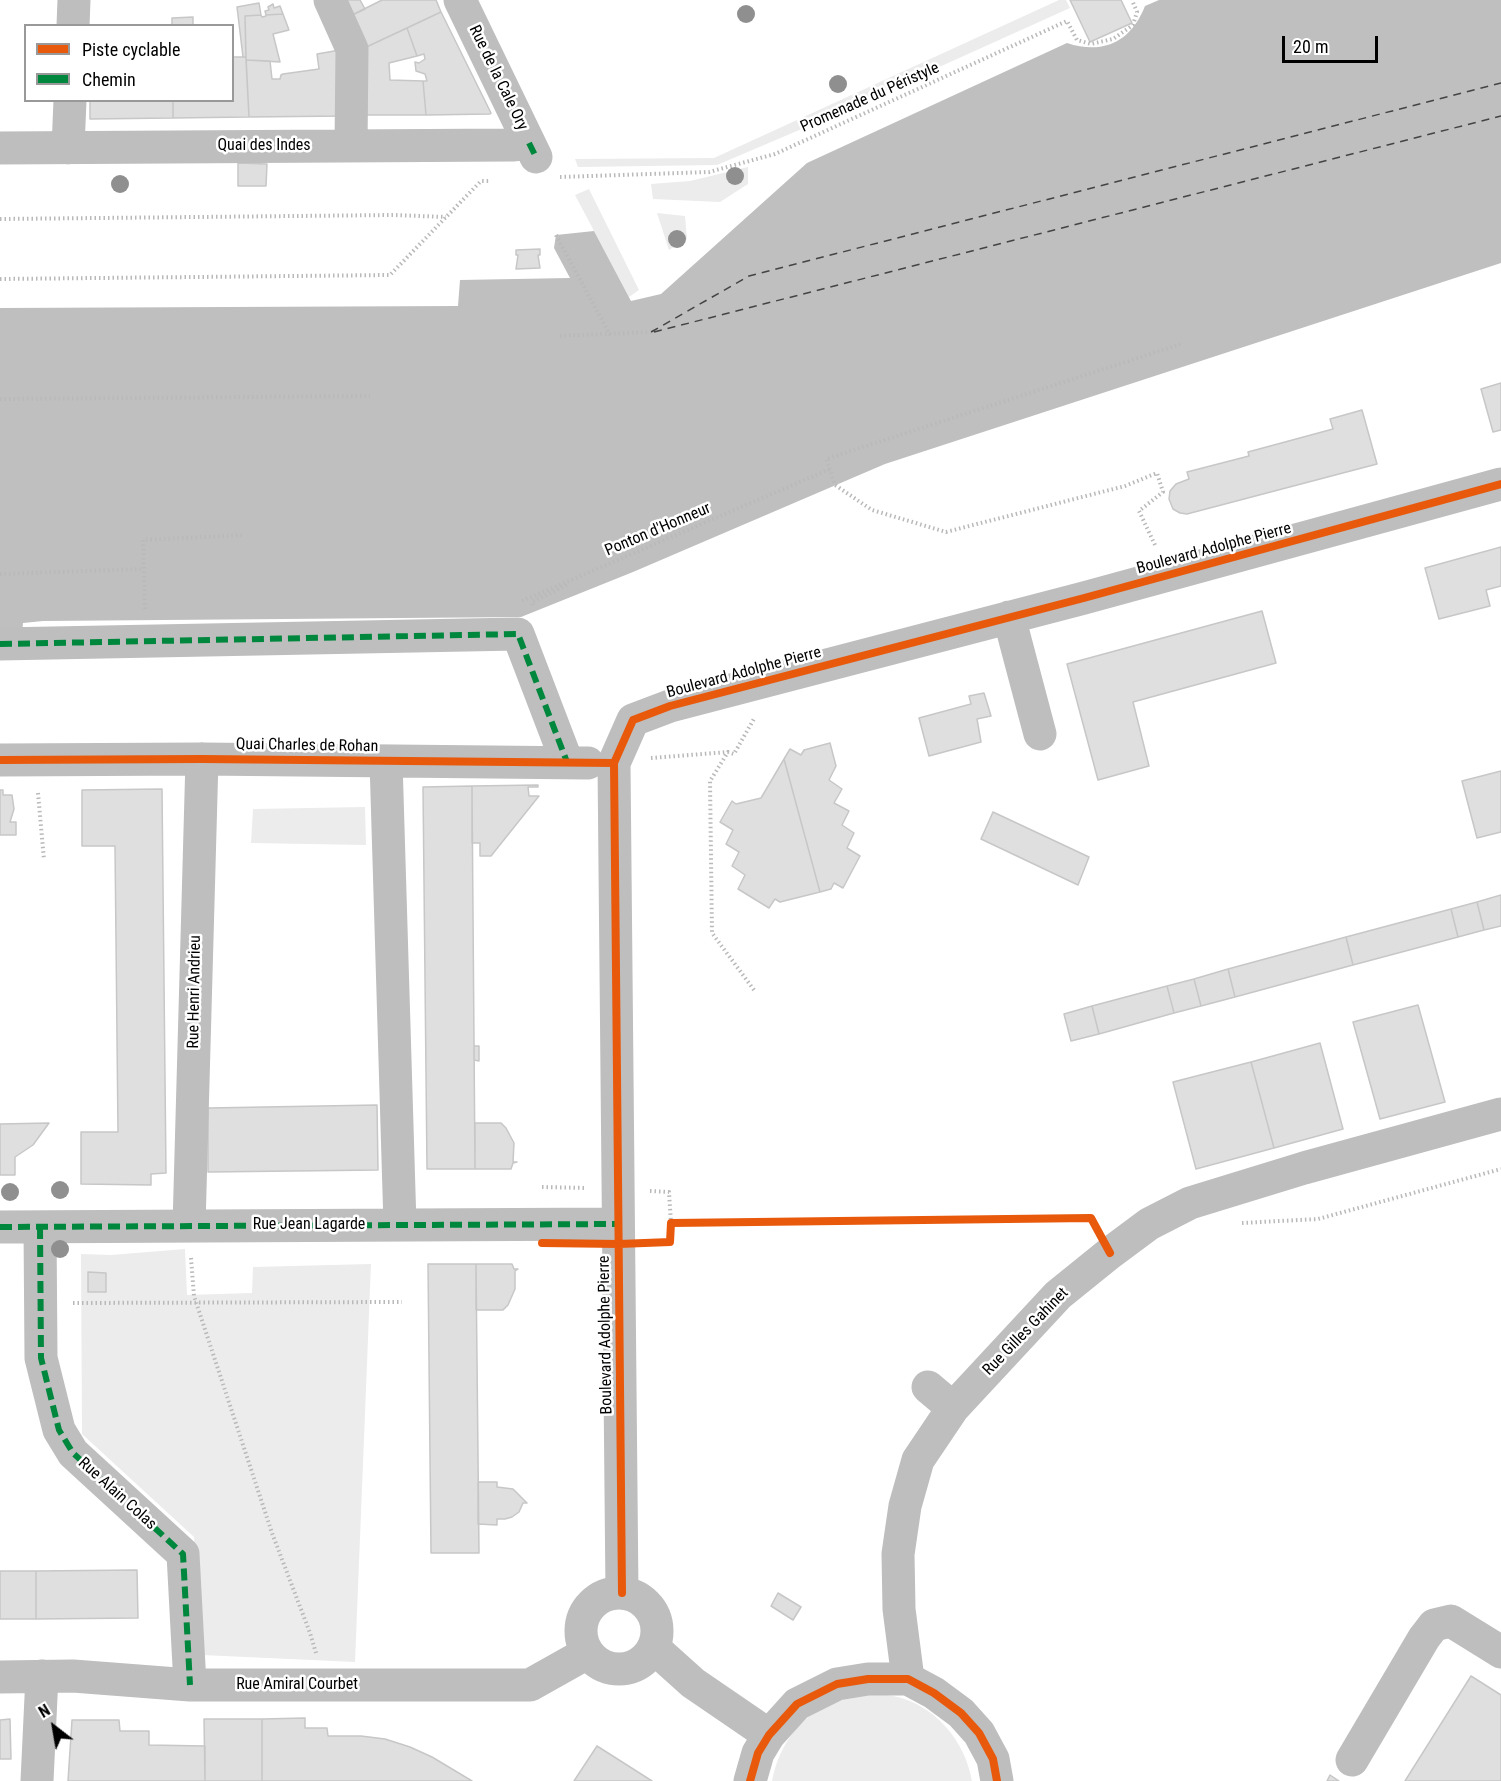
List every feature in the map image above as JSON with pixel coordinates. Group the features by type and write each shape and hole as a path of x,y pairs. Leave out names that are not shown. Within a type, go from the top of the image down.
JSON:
{"street":[{"path":"73,24 74,0"},
{"path":"330,0 352,49 351,146"},
{"name":"Rue de la Cale Ory","path":"460,0 540,159"},
{"path":"68,148 70,102"},
{"name":"Quai des Indes","path":"0,148 512,145 540,159"},
{"name":"Boulevard Adolphe Pierre","path":"622,1593 614,764 633,720 670,706 1084,598 1501,484"},
{"path":"1009,617 1040,734"},
{"path":"0,644 518,634 567,762"},
{"name":"Quai Charles de Rohan","path":"0,760 202,759 614,764"},
{"name":"Rue Henri Andrieu","path":"189,1226 202,759"},
{"path":"386,761 400,1225"},
{"name":"Rue Gilles Gahinet","path":"908,1679 899,1609 898,1554 905,1506 918,1460 953,1408 1058,1295 1149,1224 1190,1203 1304,1168 1501,1114"},
{"name":"Rue Jean Lagarde","path":"0,1227 618,1224"},
{"name":"Rue Alain Colas","path":"40,1227 41,1358 58,1430 73,1453 183,1554 190,1685"},
{"path":"928,1387 953,1408"},
{"path":"611,1593 632,1595 642,1600 655,1616 657,1637 654,1648 641,1663 622,1670 603,1666 587,1653 582,1644 581,1622 592,1604 601,1597 611,1593"},
{"path":"1352,1760 1434,1625 1451,1620 1501,1652"},
{"path":"654,1648 693,1683 769,1735"},
{"name":"Rue Amiral Courbet","path":"0,1677 73,1676 190,1685 530,1685 587,1653"},
{"path":"37,1781 42,1676"},
{"path":"750,1781 758,1753 769,1735 797,1704 837,1684 868,1679 908,1679 961,1713 979,1733 993,1760 997,1781"}],"path":[{"path":"0,279 390,275 481,181 492,180"},
{"path":"0,219 393,215 446,217"},
{"path":"556,236 610,335"},
{"path":"560,336 651,332"},
{"path":"1169,575 1139,511 1163,492 1157,473 1125,486 946,532 872,510 835,485 826,459 1181,344"},
{"path":"0,399 370,396"},
{"path":"146,614 143,540 244,536"},
{"path":"536,613 532,602 619,560"},
{"path":"0,574 144,569"},
{"path":"650,766 650,758 728,752 734,754 767,695 765,681"},
{"path":"728,752 710,780 712,933 754,990"},
{"path":"35,759 44,860"},
{"path":"1235,1223 1318,1219 1501,1169"},
{"path":"189,1226 194,1296 272,1533 310,1633 325,1685"},
{"path":"40,1303 402,1302"}],"shaded area":[{"path":"1059,0 1066,0 1070,8 717,165 578,167 575,159 714,158"},
{"path":"1159,0 1501,0 1501,263 885,464 633,572 521,617 43,621 23,623 22,633 0,634 0,308 458,306 460,280 570,278 554,248 556,235 594,231 631,301 661,294 807,163 1067,43 1092,47 1114,42 1124,37 1132,29 1145,6"},
{"path":"748,167 748,184 720,202 653,199 651,184 690,181"},
{"path":"589,189 639,290 629,297 575,195"},
{"path":"657,213 685,216 687,239 669,250"},
{"path":"365,807 366,845 251,843 253,809"},
{"path":"185,1249 187,1295 252,1293 253,1267 371,1264 355,1662 202,1655 194,1537 82,1434 81,1254 111,1255"},
{"path":"864,1695 889,1695 908,1700 934,1716 955,1738 972,1781 772,1781 786,1743 802,1722 824,1706"}],"building":[{"path":"338,0 360,0 365,9 346,18"},
{"path":"382,0 436,0 441,12 360,50 346,18"},
{"path":"1070,0 1121,0 1132,23 1090,42"},
{"path":"259,3 261,15 245,16 246,57 243,57 237,7"},
{"path":"273,4 274,8 280,6 283,14 266,15 265,11 269,10 268,7"},
{"path":"441,12 490,114 426,115 423,81 427,81 425,74 416,71 415,62 419,63 425,59 424,54 417,56 407,28"},
{"path":"283,14 289,30 273,34 280,62 246,60 245,16 261,15 262,17"},
{"path":"193,17 193,24 172,24 172,18"},
{"path":"407,28 417,56 389,63 390,80 423,81 426,115 363,115 360,50"},
{"path":"340,50 344,116 249,117 246,60 270,61 272,79 280,79 283,74 319,69 317,54"},
{"path":"234,57 246,57 249,117 173,118 173,102 234,102"},
{"path":"90,102 173,102 173,118 90,119"},
{"path":"238,163 267,164 266,186 238,186"},
{"path":"540,249 540,255 538,255 540,268 516,269 518,255 516,255 516,250"},
{"path":"1501,383 1501,430 1493,432 1481,389"},
{"path":"1362,410 1377,464 1187,514 1173,509 1169,499 1170,491 1176,484 1189,479 1187,472 1249,456 1248,452 1333,429 1330,419"},
{"path":"1501,547 1501,586 1486,590 1490,606 1439,619 1425,568"},
{"path":"1262,611 1276,663 1133,702 1149,766 1098,780 1067,664"},
{"path":"984,693 991,716 977,719 981,742 929,756 919,718 971,704 969,696"},
{"path":"830,743 836,766 829,780 842,789 834,803 849,811 842,825 854,833 847,848 860,856 843,888 834,883 831,889 820,892 784,759 790,749 801,755 804,750"},
{"path":"784,759 820,892 780,902 775,899 769,908 738,889 745,875 732,866 739,852 726,844 733,830 720,822 732,801 736,804 761,798"},
{"path":"1501,771 1501,832 1477,838 1462,781"},
{"path":"538,785 538,787 528,787 529,796 539,796 491,856 480,856 480,843 472,843 472,786"},
{"path":"472,786 475,1169 427,1169 423,787"},
{"path":"162,789 166,1173 151,1174 151,1185 81,1184 81,1132 118,1132 115,846 82,846 82,790"},
{"path":"0,790 3,790 3,795 12,795 14,809 10,822 16,822 16,835 0,835"},
{"path":"993,812 1089,857 1078,885 981,839"},
{"path":"1501,895 1501,926 1484,930 1477,902"},
{"path":"1477,902 1484,930 1458,937 1451,909"},
{"path":"1451,909 1458,937 1353,965 1346,937"},
{"path":"1346,937 1353,965 1235,997 1228,969"},
{"path":"1228,969 1235,997 1201,1006 1194,979"},
{"path":"1194,979 1201,1006 1174,1013 1167,986"},
{"path":"1167,986 1174,1013 1099,1034 1092,1006"},
{"path":"1418,1005 1445,1102 1380,1119 1353,1022"},
{"path":"1092,1006 1099,1034 1071,1041 1064,1014"},
{"path":"1320,1043 1343,1129 1274,1148 1251,1062"},
{"path":"474,1046 479,1046 479,1061 474,1060"},
{"path":"1251,1062 1274,1148 1196,1169 1173,1082"},
{"path":"377,1105 378,1170 208,1172 208,1108"},
{"path":"49,1123 33,1145 15,1157 15,1175 0,1175 0,1124"},
{"path":"475,1123 501,1123 506,1128 514,1143 513,1162 517,1162 513,1163 511,1169 475,1169"},
{"path":"428,1264 476,1264 479,1553 431,1553"},
{"path":"476,1264 512,1264 514,1269 518,1269 515,1271 515,1289 508,1305 503,1310 476,1310"},
{"path":"88,1272 106,1273 106,1292 88,1292"},
{"path":"478,1482 497,1482 497,1487 513,1489 527,1503 523,1503 519,1512 512,1517 497,1519 497,1525 478,1524"},
{"path":"137,1570 138,1618 36,1619 36,1571"},
{"path":"0,1571 36,1571 36,1619 0,1619"},
{"path":"778,1593 801,1607 793,1620 771,1606"},
{"path":"1471,1676 1501,1695 1501,1781 1405,1781"},
{"path":"305,1718 305,1728 327,1728 328,1736 385,1739 410,1747 432,1757 472,1781 262,1781 262,1719"},
{"path":"10,1719 11,1759 0,1759 0,1720"},
{"path":"204,1719 262,1719 262,1781 205,1781"},
{"path":"72,1720 119,1720 120,1731 149,1731 149,1745 205,1746 205,1781 68,1781"},
{"path":"597,1746 652,1781 574,1781"},
{"path":"1330,1775 1339,1781 1327,1781"}],"ferry route":[{"path":"651,332 749,276 1501,83"},
{"path":"654,332 1501,116"}],"marked path":[{"path":"529,143 536,157"},
{"path":"0,644 518,634 567,762"},
{"path":"0,1227 618,1224"},
{"path":"40,1227 41,1358 59,1430 73,1453 183,1554 190,1685"}],"cycle path":[{"path":"622,1593 614,763 633,720 670,706 1084,598 1501,484"},
{"path":"0,760 202,759 614,763"},
{"path":"542,1243 670,1242 671,1223 1091,1218 1110,1253"},
{"path":"750,1781 758,1753 769,1735 797,1704 837,1684 868,1679 908,1679 934,1693 961,1713 979,1733 993,1759 997,1781"}]}
